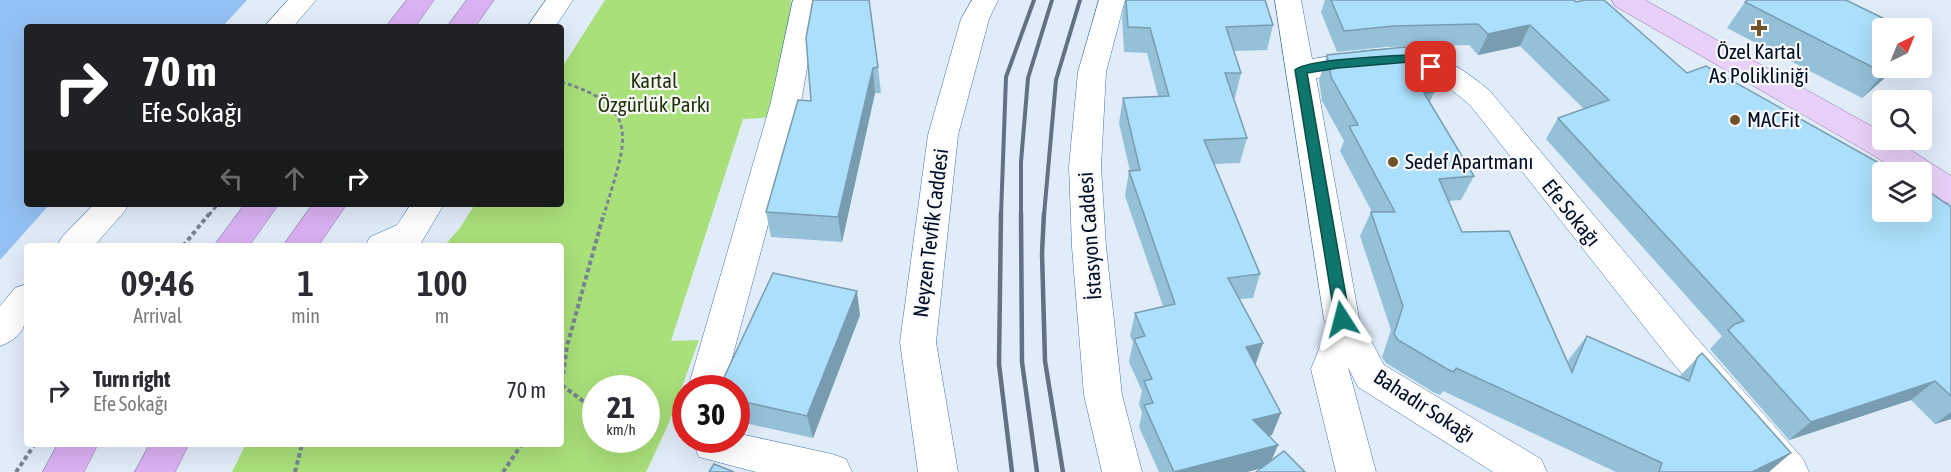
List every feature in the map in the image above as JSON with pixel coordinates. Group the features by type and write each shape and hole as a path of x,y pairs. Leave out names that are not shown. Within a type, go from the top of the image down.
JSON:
{"highway":[{"path":"402,24 421,0"},
{"path":"463,24 481,0"},
{"path":"233,243 261,207"},
{"path":"302,243 329,207"},
{"path":"63,472 77,447"},
{"path":"155,472 169,447"}],"main road":[{"path":"1615,5 1872,169"},
{"path":"1615,5 1884,147 1951,192"},
{"path":"1932,208 1951,220"}],"street":[{"path":"281,24 303,0"},
{"path":"543,24 560,0"},
{"path":"710,375 786,102 806,0"},
{"name":"Neyzen Tevfik Caddesi","path":"938,472 918,342 944,135 975,19 986,0"},
{"name":"İstasyon Caddesi","path":"1112,0 1092,72 1085,166 1089,248 1103,395 1122,472"},
{"name":"Bahadır Sokağı","path":"1288,0 1342,319 1371,376 1527,472"},
{"name":"Efe Sokağı","path":"1300,70 1338,64 1410,58 1452,75 1480,98 1673,337 1789,472"},
{"path":"77,243 110,207"},
{"path":"389,243 409,234 426,207"},
{"path":"0,331 24,302"},
{"path":"1352,338 1334,355 1329,369 1356,472"},
{"path":"748,453 832,472"}],"path":[{"path":"564,83 602,96 615,112 624,133 621,153 567,346 564,371"},
{"path":"186,243 216,207"},
{"path":"564,388 582,401"},
{"path":"16,472 33,447"},
{"path":"295,472 301,447"},
{"path":"503,472 520,447"}],"green space":[{"name":"Kartal Özgürlük Parkı","path":"605,0 791,0 780,104 776,117 743,119 671,341 699,340 686,375 672,375 672,414 660,442 660,375 582,375 582,453 655,453 646,472 232,472 244,447 564,447 564,243 447,243 460,228 473,207 564,207 564,64"}],"water":[{"path":"0,0 247,0 225,24 24,24 24,207 47,207 0,260"}],"building":[{"path":"813,0 869,0 878,67 873,68 838,217 766,212 798,100 811,101 806,38"},
{"path":"1126,0 1265,0 1273,25 1226,27 1241,73 1225,73 1247,138 1204,140 1260,274 1228,278 1263,343 1246,347 1281,413 1253,420 1278,445 1174,472 1144,405 1153,403 1144,381 1152,379 1134,339 1145,336 1135,313 1175,304 1129,171 1140,170 1123,98 1169,96 1150,28 1128,27"},
{"path":"1331,0 1574,0 1576,2 1604,0 1687,73 1706,66 1877,162 1872,162 1872,222 1932,222 1932,194 1951,207 1951,396 1935,381 1811,422 1728,330 1744,321 1558,118 1609,100 1530,25 1488,34 1478,24 1394,26 1344,31"},
{"path":"1748,0 1846,0 1883,18 1872,18 1872,67 1745,2"},
{"path":"1405,47 1434,92 1424,93 1474,176 1439,179 1462,232 1509,231 1572,372 1587,336 1689,381 1697,358 1702,353 1791,453 1752,472 1659,472 1662,463 1456,368 1454,372 1447,369 1398,340 1394,334 1403,306 1371,212 1395,212 1349,126 1358,125 1331,77 1327,55"},
{"path":"773,273 857,291 807,416 750,403 750,375 725,375"},
{"path":"1284,451 1305,472 1256,472"},
{"path":"714,464 734,472 709,472"}],"railway":[{"path":"1001,215 1006,77 1034,0"},
{"path":"1021,213 1021,162 1028,78 1052,0"},
{"path":"1044,215 1056,80 1080,0"},
{"path":"1001,213 999,364 1012,472"},
{"path":"1021,213 1022,362 1037,472"},
{"path":"1044,213 1042,253 1045,361 1063,472"}],"place":[{"name":"Özel Kartal As Polikliniği","path":"1759,28"},
{"name":"MACFit","path":"1735,120"},
{"name":"Sedef Apartmanı","path":"1393,162"}],"route":[{"path":"1342,319 1300,70 1338,64 1410,58 1431,67"}]}
